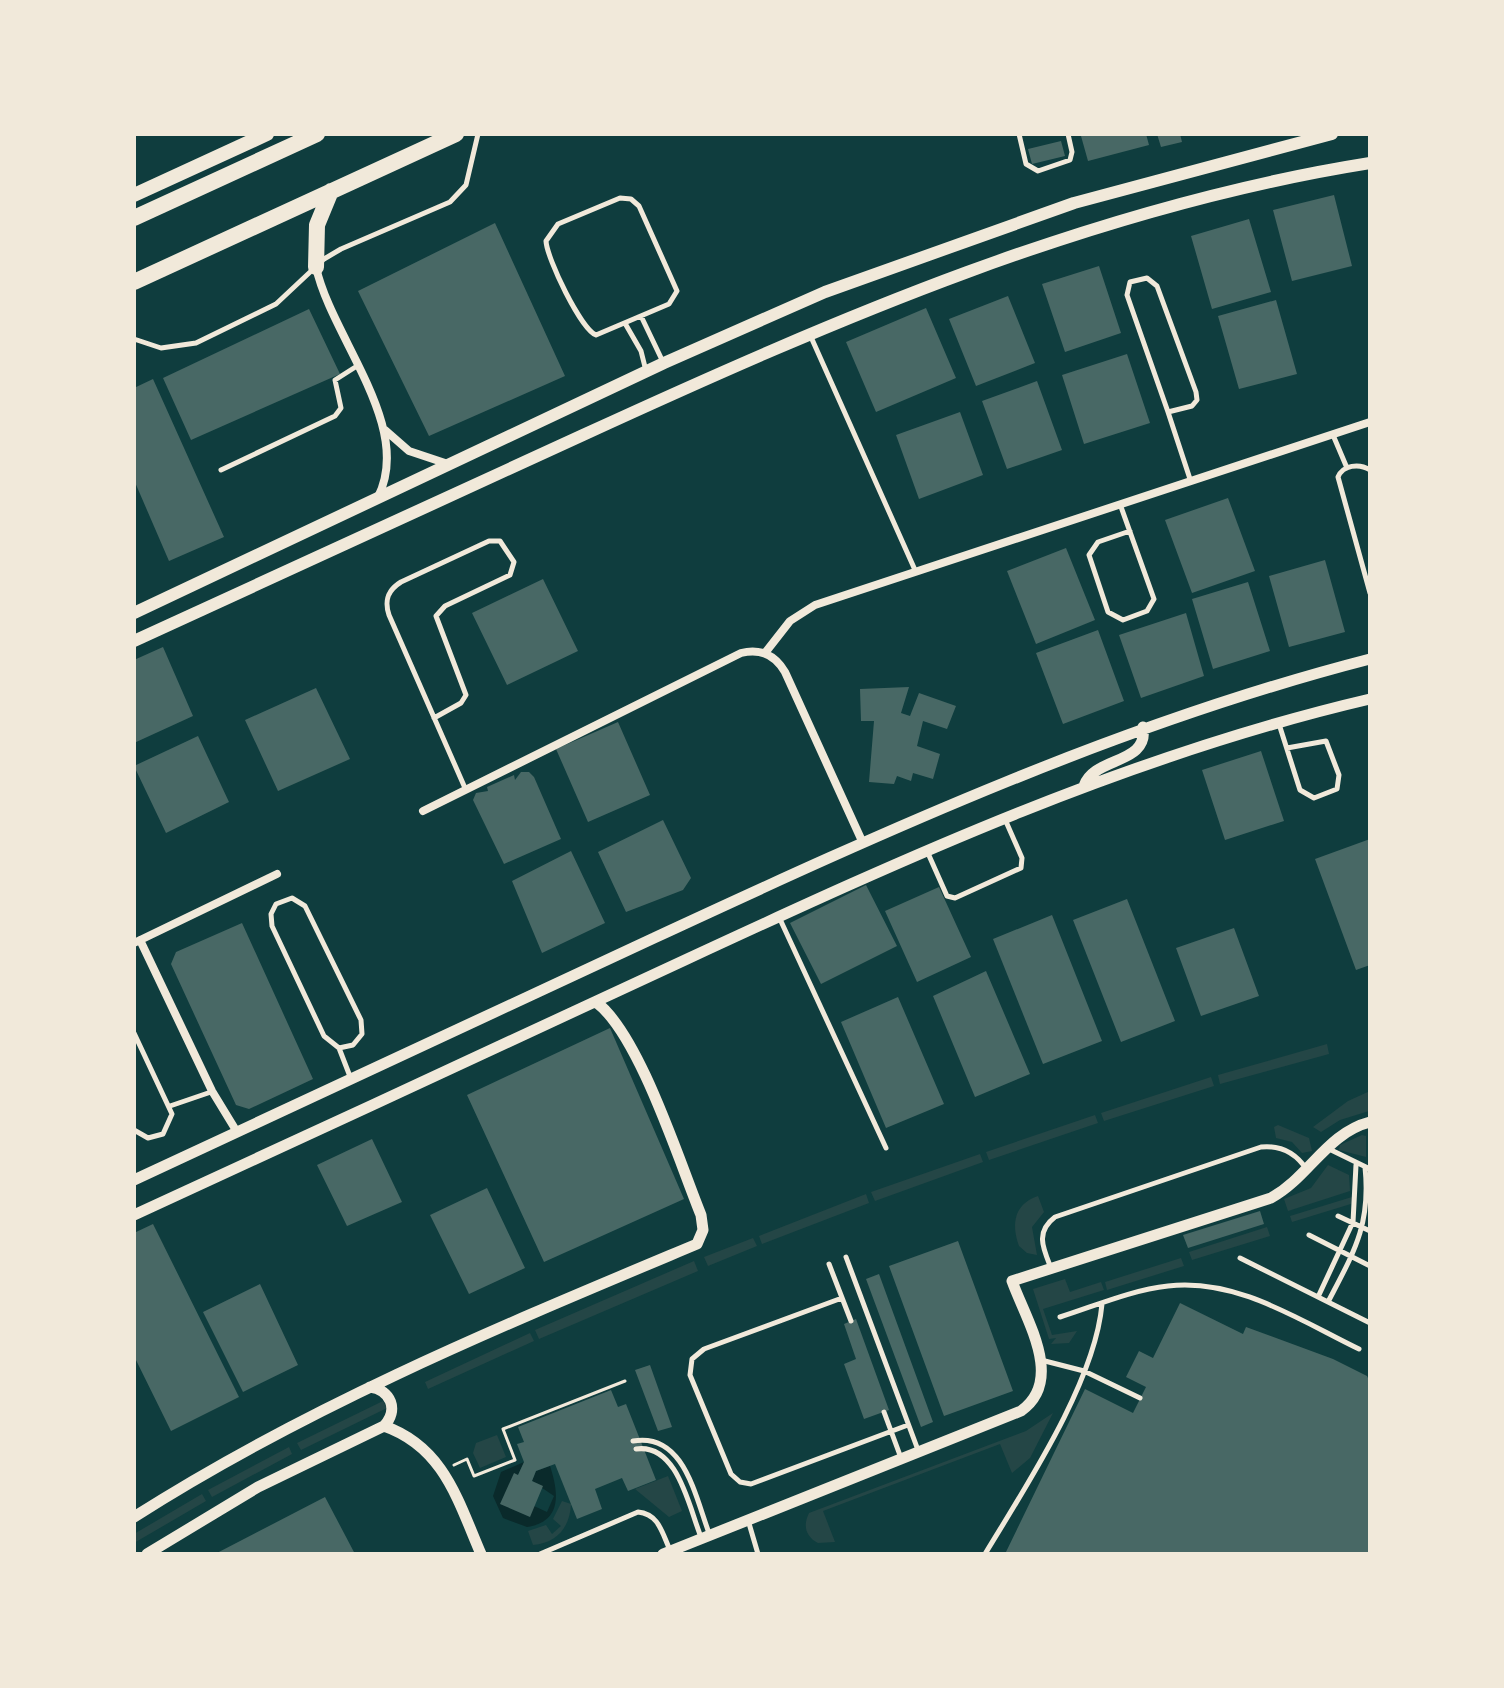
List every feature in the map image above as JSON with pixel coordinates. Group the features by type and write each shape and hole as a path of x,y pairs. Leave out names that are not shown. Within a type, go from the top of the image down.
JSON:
{"highway":[{"path":"134,218 317,134"},
{"path":"134,282 456,134"},
{"path":"316,267 317,225 331,191"}],"main road":[{"path":"134,195 267,134"},
{"path":"134,613 453,465 646,371 825,292 990,230 1143,182 1332,134"},
{"path":"134,641 809,332 966,271 1101,227 1238,189 1370,163"}],"street":[{"path":"316,267 324,296 384,430 388,460 375,501"},
{"path":"765,653 780,632 802,612 915,570 1370,422"},
{"path":"384,430 409,451 453,465"},
{"path":"423,811 741,653 765,653 773,657 785,672 862,841"},
{"path":"134,1180 862,841 1143,727 1370,659"},
{"path":"134,1215 926,849 1084,786 1279,723 1370,699"},
{"path":"1084,786 1092,771 1139,748 1144,738 1143,727"},
{"path":"237,1132 212,1091 137,942 277,874"},
{"path":"134,1517 235,1454 370,1387 697,1244 703,1230 701,1215 632,1047 614,1017 596,1002"},
{"path":"666,1552 690,1548 705,1536 1028,1406 1042,1385 1041,1360 1012,1281 1258,1204 1284,1191 1349,1129 1370,1122"},
{"path":"147,1554 258,1487 384,1426 392,1415 391,1401 383,1391 370,1387"},
{"path":"384,1426 417,1443 444,1469 481,1554"}],"lane":[{"path":"134,339 161,348 196,343 276,304 316,267 350,244 456,198 468,178 478,134"},
{"path":"1019,134 1026,164 1038,171 1070,160 1072,152 1068,134"},
{"path":"620,198 635,202 677,291 669,304 641,316 601,335 584,327 547,248 548,234 558,224 620,198"},
{"path":"1168,412 1192,406 1197,396 1157,286 1151,279 1138,278 1128,285 1127,295 1190,479"},
{"path":"641,316 664,363"},
{"path":"626,325 641,351 646,371"},
{"path":"809,332 915,570"},
{"path":"221,470 335,416 341,408 335,380 357,366"},
{"path":"1332,434 1347,468"},
{"path":"1370,470 1359,466 1347,468 1340,472 1338,480 1370,593"},
{"path":"1120,504 1130,531 1154,603 1144,613 1119,620 1108,612 1089,555 1098,542 1130,531"},
{"path":"434,718 461,703 466,695 437,625 438,612 510,575 514,562 500,541 489,541 401,582 388,595 389,615 434,718 465,788"},
{"path":"1279,723 1300,790 1305,796 1318,797 1337,789 1339,775 1326,741 1287,748"},
{"path":"926,849 947,896 955,898 1021,868 1022,858 1003,817"},
{"path":"339,1048 358,1040 361,1020 305,906 297,899 287,899 273,908 272,926 324,1036 339,1048 351,1080"},
{"path":"779,917 886,1148"},
{"path":"134,1033 170,1106 172,1122 163,1134 148,1138 134,1130"},
{"path":"170,1106 212,1091"},
{"path":"1051,1269 1041,1236 1046,1225 1055,1217 1261,1147 1277,1147 1292,1153 1307,1172"},
{"path":"1326,1148 1356,1165 1368,1168 1367,1229 1328,1302"},
{"path":"1318,1297 1353,1222 1356,1165"},
{"path":"1338,1216 1367,1229"},
{"path":"1309,1235 1370,1266"},
{"path":"846,1257 918,1451"},
{"path":"1240,1258 1370,1323"},
{"path":"829,1264 851,1321"},
{"path":"1060,1317 1165,1286 1217,1287 1258,1300 1359,1349"},
{"path":"842,1298 704,1349 692,1359 690,1375 729,1469 735,1479 746,1484 908,1425"},
{"path":"985,1554 1034,1469 1084,1371 1096,1338 1102,1304"},
{"path":"1041,1360 1084,1371 1140,1398"},
{"path":"884,1412 901,1458"},
{"path":"633,1441 662,1443 677,1455 705,1536"},
{"path":"636,1449 652,1449 666,1457 705,1536"},
{"path":"540,1554 638,1512 656,1520 666,1552"},
{"path":"747,1519 758,1554"}],"path":[{"path":"444,1469 467,1459 474,1476 515,1460 503,1429 625,1381"}],"shaded area":[{"path":"1327,1044 1329,1054 1220,1084 1218,1075"},
{"path":"1211,1077 1214,1086 1104,1121 1101,1113"},
{"path":"1370,1091 1369,1111 1340,1120 1321,1132 1313,1127 1348,1101"},
{"path":"1095,1115 1098,1123 989,1160 986,1152"},
{"path":"1278,1125 1309,1138 1312,1151 1302,1153 1292,1142 1276,1138 1274,1127"},
{"path":"1366,1136 1366,1157 1339,1150 1340,1145"},
{"path":"980,1154 983,1162 875,1201 871,1192"},
{"path":"1328,1165 1349,1175 1350,1191 1288,1211 1284,1199 1311,1188"},
{"path":"866,1194 869,1203 762,1244 759,1236"},
{"path":"1038,1196 1044,1212 1032,1227 1037,1255 1027,1253 1019,1246 1015,1223 1024,1204"},
{"path":"1352,1197 1354,1203 1292,1222 1290,1216"},
{"path":"1267,1227 1270,1236 1192,1260 1189,1252"},
{"path":"753,1238 757,1246 708,1266 704,1257"},
{"path":"1181,1258 1184,1266 1107,1290 1105,1282"},
{"path":"694,1261 698,1271 539,1339 535,1330"},
{"path":"1065,1279 1070,1292 1101,1282 1104,1290 1043,1309 1052,1335 1077,1331 1069,1343 1051,1344 1056,1338 1049,1339 1033,1289"},
{"path":"530,1333 534,1341 428,1389 425,1382"},
{"path":"383,1401 387,1408 301,1450 297,1443"},
{"path":"1053,1413 1030,1458 1012,1473 1000,1444 823,1511 835,1542 818,1543 808,1534 806,1522 809,1513 1026,1431"},
{"path":"497,1435 506,1457 480,1468 473,1453 476,1443"},
{"path":"289,1447 292,1454 212,1497 208,1490"},
{"path":"524,1462 518,1475 534,1506 547,1512 554,1496 532,1481 536,1471 550,1466 556,1496 552,1513 547,1519 527,1527 503,1518 493,1496 501,1472"},
{"path":"668,1476 682,1511 669,1517 635,1489"},
{"path":"202,1494 206,1501 134,1543 134,1534"},
{"path":"562,1501 571,1504 565,1527 549,1541 533,1545 528,1531 546,1525 552,1534 561,1526 553,1519"}],"building":[{"path":"1146,134 1149,145 1088,161 1081,136"},
{"path":"1157,134 1180,134 1182,142 1161,147"},
{"path":"1061,141 1065,156 1032,164 1028,149"},
{"path":"1334,195 1352,266 1292,281 1273,210"},
{"path":"1249,219 1271,292 1212,309 1191,236"},
{"path":"495,223 565,376 429,436 358,291"},
{"path":"1099,266 1121,333 1065,352 1042,284"},
{"path":"1008,296 1035,363 976,386 949,319"},
{"path":"1276,300 1297,374 1239,389 1218,316"},
{"path":"926,308 956,378 876,412 846,342"},
{"path":"309,309 340,374 191,440 163,378"},
{"path":"1127,354 1150,423 1084,444 1062,375"},
{"path":"153,379 224,537 169,561 134,480 134,388"},
{"path":"1037,381 1062,450 1007,469 982,401"},
{"path":"960,412 983,475 919,499 896,435"},
{"path":"1228,498 1255,571 1192,593 1165,520"},
{"path":"1066,548 1095,620 1036,644 1007,571"},
{"path":"1325,560 1345,632 1289,647 1269,576"},
{"path":"543,579 578,651 507,685 472,613"},
{"path":"1248,582 1270,651 1213,669 1192,599"},
{"path":"1186,613 1204,676 1141,698 1119,635"},
{"path":"1098,630 1124,701 1063,724 1036,653"},
{"path":"163,647 193,716 134,743 134,660"},
{"path":"909,687 901,713 910,716 919,693 956,706 947,729 923,721 917,746 940,754 933,779 913,773 911,781 897,776 894,784 869,782 874,721 861,721 860,689"},
{"path":"316,688 350,759 278,791 245,720"},
{"path":"618,722 650,795 588,822 556,749"},
{"path":"198,736 229,802 166,833 134,766"},
{"path":"1261,751 1284,821 1225,840 1202,770"},
{"path":"521,772 529,772 534,777 561,839 504,864 473,800 476,793 488,791 487,787 514,775 515,780"},
{"path":"663,820 691,878 683,890 626,912 598,852"},
{"path":"1370,839 1370,965 1356,970 1315,859"},
{"path":"571,851 605,923 542,953 512,881"},
{"path":"866,885 897,946 821,984 790,923"},
{"path":"939,887 971,957 917,982 885,911"},
{"path":"1127,899 1175,1021 1121,1042 1073,920"},
{"path":"1052,915 1102,1041 1043,1064 993,939"},
{"path":"242,923 313,1079 249,1109 236,1105 171,964 176,952"},
{"path":"1234,928 1259,996 1201,1016 1176,948"},
{"path":"986,971 1030,1074 975,1097 933,996"},
{"path":"898,997 944,1104 886,1128 841,1022"},
{"path":"610,1028 684,1199 544,1262 467,1095"},
{"path":"372,1139 402,1202 347,1226 317,1165"},
{"path":"487,1188 525,1268 469,1294 430,1215"},
{"path":"1260,1211 1264,1224 1188,1248 1183,1235"},
{"path":"153,1224 239,1397 171,1431 134,1356 134,1233"},
{"path":"958,1241 1013,1391 944,1416 889,1266"},
{"path":"879,1274 933,1422 921,1427 866,1279"},
{"path":"260,1284 298,1365 243,1392 203,1312"},
{"path":"1180,1303 1243,1334 1246,1327 1333,1359 1367,1376 1370,1382 1370,1554 1005,1554 1085,1389 1133,1413 1146,1387 1126,1377 1139,1351 1153,1358"},
{"path":"856,1319 889,1410 864,1419 844,1364 856,1359 844,1324"},
{"path":"650,1365 672,1427 658,1431 635,1370"},
{"path":"611,1390 618,1407 626,1404 656,1480 628,1491 622,1478 595,1489 602,1509 577,1519 555,1464 536,1471 532,1481 543,1486 530,1517 500,1504 514,1473 518,1475 524,1462 517,1444 524,1442 518,1427"},
{"path":"325,1497 355,1554 215,1554"}]}
